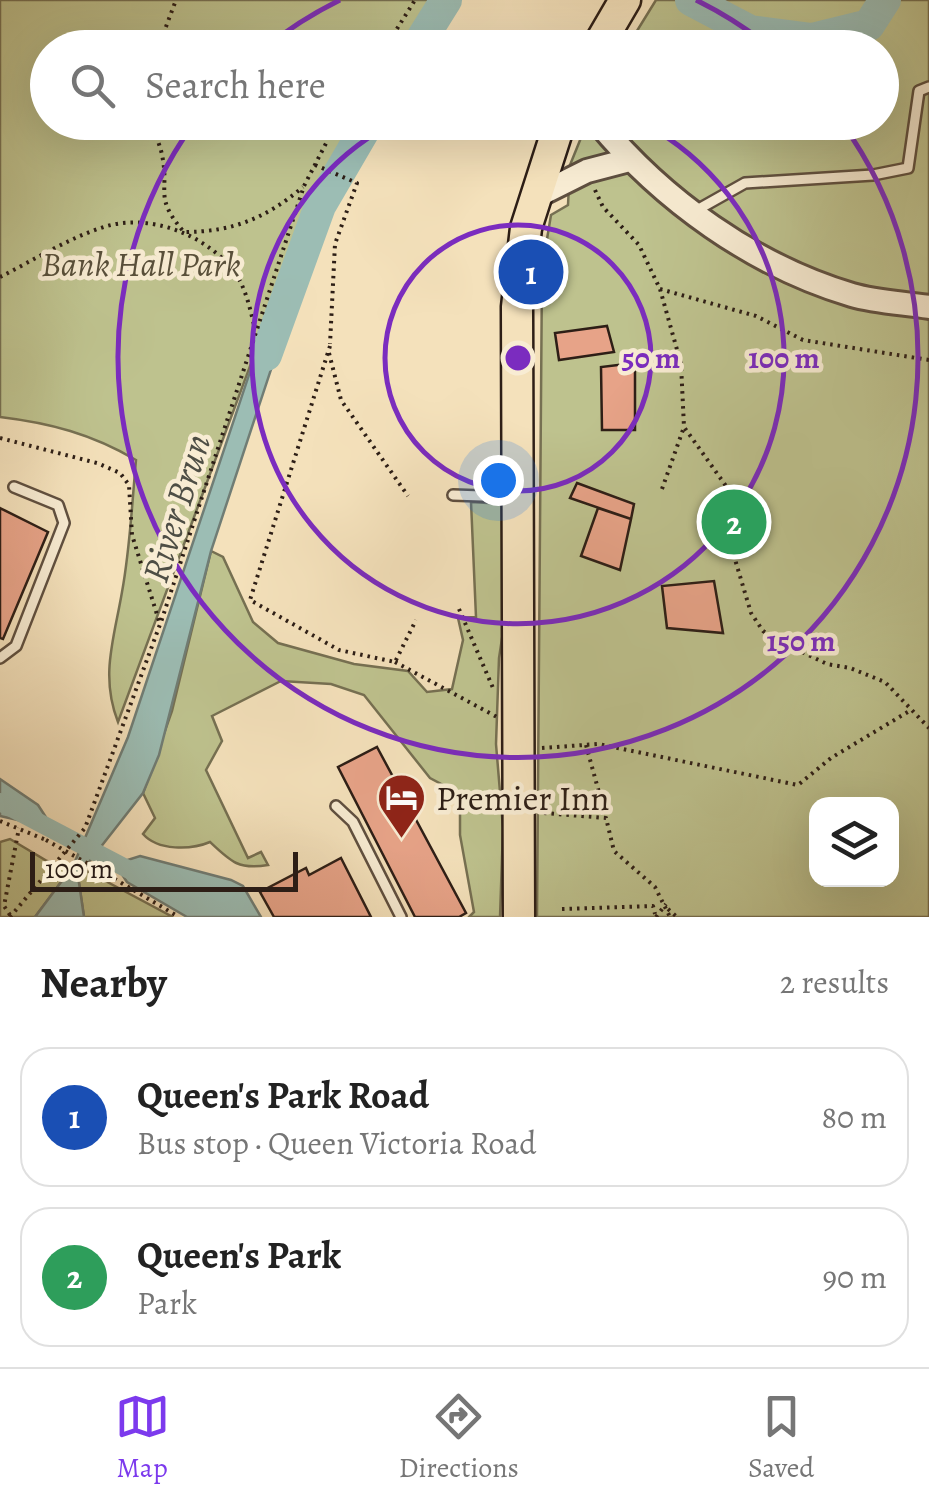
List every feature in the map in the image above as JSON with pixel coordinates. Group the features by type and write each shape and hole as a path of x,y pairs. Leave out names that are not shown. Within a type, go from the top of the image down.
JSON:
{"highway":[{"path":"607,30 624,0"},
{"path":"520,917 517,308 526,228 554,140"}],"street":[{"path":"613,140 630,160 744,248 852,295 929,307"},
{"path":"535,197 586,172 630,160"}],"lane":[{"path":"694,212 745,183 874,176 908,168 919,91 929,88"},
{"path":"0,658 16,646 64,523 58,505 14,487"},
{"path":"453,495 518,498"},
{"path":"336,806 353,822 402,917"}],"path":[{"path":"165,30 176,0"},
{"path":"397,30 416,0"},
{"path":"157,140 163,157 162,190 168,213 184,232 233,270 247,297 255,329"},
{"path":"19,828 4,906 11,916 86,828 160,624 304,186 327,140"},
{"path":"314,165 357,182 335,244 330,346 341,400 408,496"},
{"path":"586,172 603,207 639,245 660,289 682,364 684,427 662,489"},
{"path":"0,276 108,226 150,222 184,232 214,232 256,221 304,186"},
{"path":"660,289 756,316 803,340 929,360"},
{"path":"330,346 250,600 339,650 396,662 508,724 501,708"},
{"path":"684,427 736,500 738,578 750,614 763,630 827,664 885,682 929,728"},
{"path":"0,438 96,462 120,473 129,486 132,535 160,624"},
{"path":"458,609 494,691"},
{"path":"396,662 416,620"},
{"path":"519,749 586,745 798,785 831,758 911,710"},
{"path":"586,745 614,851 655,886 670,917"},
{"path":"520,810 606,818"},
{"path":"0,822 46,840 179,917"},
{"path":"562,909 654,906 656,916 667,907"},
{"path":"667,907 677,917"}],"green space":[{"name":"Bank Hall Park","path":"0,0 436,0 416,30 30,30 30,140 346,140 315,191 118,722 110,689 110,657 127,559 136,460 70,431 0,417"},
{"path":"656,0 929,0 929,917 537,917 542,269 551,215 568,205 570,165 580,140 899,140 899,30 637,30"},
{"path":"471,502 504,504 508,599 499,658 496,744 503,828 500,917 469,917 474,912 460,835 460,794 430,778 364,695 331,684 281,681 212,716 222,741 206,770 248,858 261,852 268,865 236,863 210,842 175,847 149,840 143,834 155,818 143,793 172,711 211,551 223,557 253,622 278,643 354,664 408,671 427,692 452,689 463,640 458,618 476,617"},
{"path":"10,839 47,861 73,866 35,917 0,917 0,842"},
{"path":"83,869 173,917 84,917 78,876"}],"water":[{"path":"270,312 288,318 211,551 159,755 143,793 78,876 84,917 35,917 73,866 128,737"},
{"path":"0,779 38,805 53,828 0,816"},
{"path":"140,856 243,886 261,917 187,917 127,882 115,864"}],"building":[{"path":"607,326 614,352 559,360 555,333"},
{"path":"635,363 635,430 602,430 601,367"},
{"path":"577,483 634,504 631,519 570,498"},
{"path":"0,508 48,532 3,639 0,638"},
{"path":"598,508 631,519 620,570 581,556"},
{"path":"714,581 723,633 667,628 662,586"},
{"name":"Premier Inn","path":"377,747 466,913 459,917 415,917 338,767"},
{"path":"341,858 371,917 274,917 260,892 306,868 309,875"}],"waterway":[{"name":"River Brun","path":"427,30 446,0"},
{"name":"River Brun","path":"691,0 748,30"},
{"name":"River Brun","path":"849,30 869,25 885,0"},
{"name":"River Brun","path":"266,355 320,206 358,140"},
{"path":"0,802 137,874"}],"place":[{"name":"Queen's Park Road","path":"531,272"},
{"name":"Queen's Park","path":"734,522"},
{"name":"Premier Inn","path":"401,840"}]}
